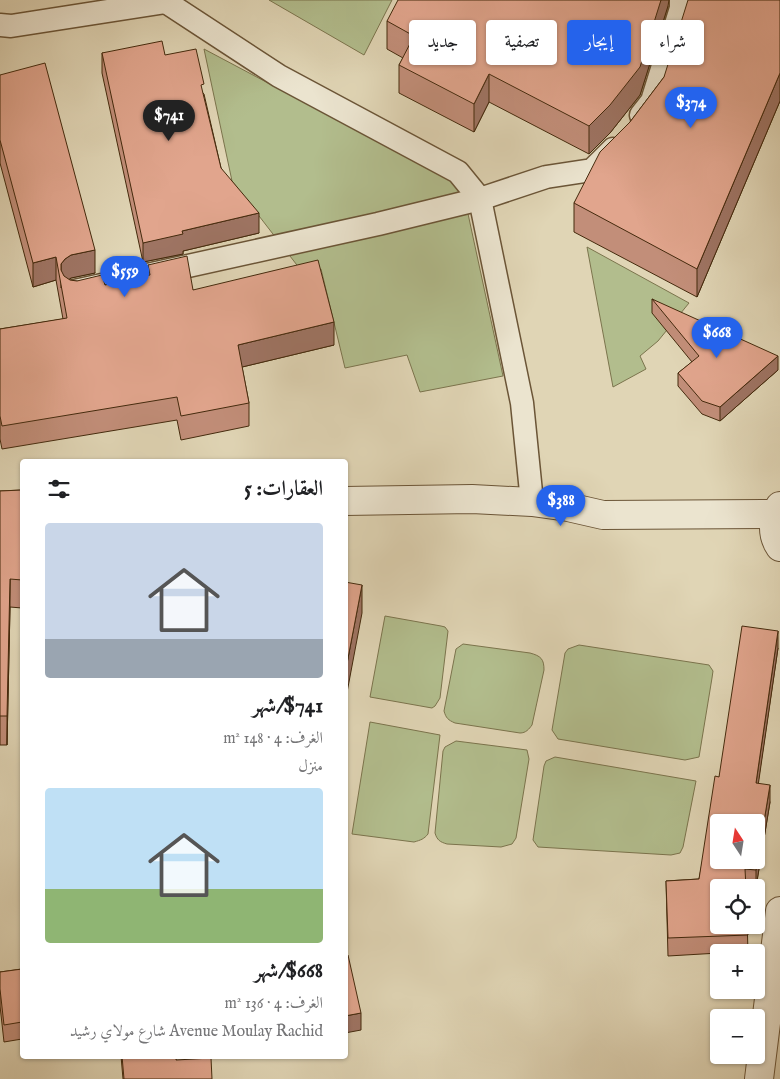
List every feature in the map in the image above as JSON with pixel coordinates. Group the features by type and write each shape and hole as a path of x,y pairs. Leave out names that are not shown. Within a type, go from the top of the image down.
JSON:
{"street":[{"path":"348,501 472,499 532,502 568,507 603,515 778,510 773,529 780,547"},
{"path":"759,1079 780,911"}],"lane":[{"path":"74,291 378,224 480,198 546,177 592,170 628,132 652,101 681,8 681,0"},
{"path":"0,25 11,26 166,1 280,76 458,172 480,198 522,403 532,502"}],"green space":[{"path":"269,0 392,0 364,55"},
{"path":"204,49 462,186 503,376 420,392 407,355 345,368 321,269 300,269 232,181"},
{"path":"587,247 689,303 658,341 640,356 646,369 613,387"},
{"path":"385,616 441,626 445,627 448,631 440,698 432,708 370,697"},
{"path":"463,644 530,653 541,658 544,670 532,725 527,730 520,733 455,723 449,720 444,711 456,649"},
{"path":"579,645 709,665 713,671 699,757 685,760 558,739 552,730 565,653 568,649"},
{"path":"370,722 440,735 428,834 420,840 414,842 352,834"},
{"path":"456,741 527,750 529,759 516,838 512,844 501,847 447,844 437,837 435,833 443,751 445,747"},
{"path":"555,757 696,781 683,847 680,853 671,855 538,847 533,840 544,766 546,761"}],"building":[{"path":"398,0 661,0 655,20 641,20 640,67 610,105 589,126 489,74 474,104 399,65 409,46 409,65 476,65 476,20 409,20 409,33 387,21"},
{"path":"688,0 780,0 780,73 697,269 574,203 600,152 630,122 664,77 668,65 704,65 704,20 682,20"},
{"path":"162,41 165,55 196,49 204,84 201,85 221,168 259,213 182,231 183,234 143,243 102,53"},
{"path":"45,63 95,250 71,255 65,259 61,264 64,276 70,280 77,281 102,275 105,285 150,275 148,265 187,256 193,290 318,260 334,322 238,345 249,403 181,416 177,397 2,426 0,416 0,329 67,318 56,257 33,263 0,140 0,75"},
{"path":"652,299 778,356 720,407 702,401 678,373 699,356"},
{"path":"20,490 20,580 10,579 7,716 0,716 0,491"},
{"path":"348,583 362,585 348,658"},
{"path":"742,626 778,631 756,783 770,785 765,815 710,814 710,869 745,869 746,879 710,879 710,934 748,935 668,938 666,881 699,879 715,776 719,777"},
{"path":"348,955 361,1013 348,1015"},
{"path":"20,969 20,1022 4,1025 0,972"},
{"path":"122,1059 211,1059 212,1079 124,1079"}]}
